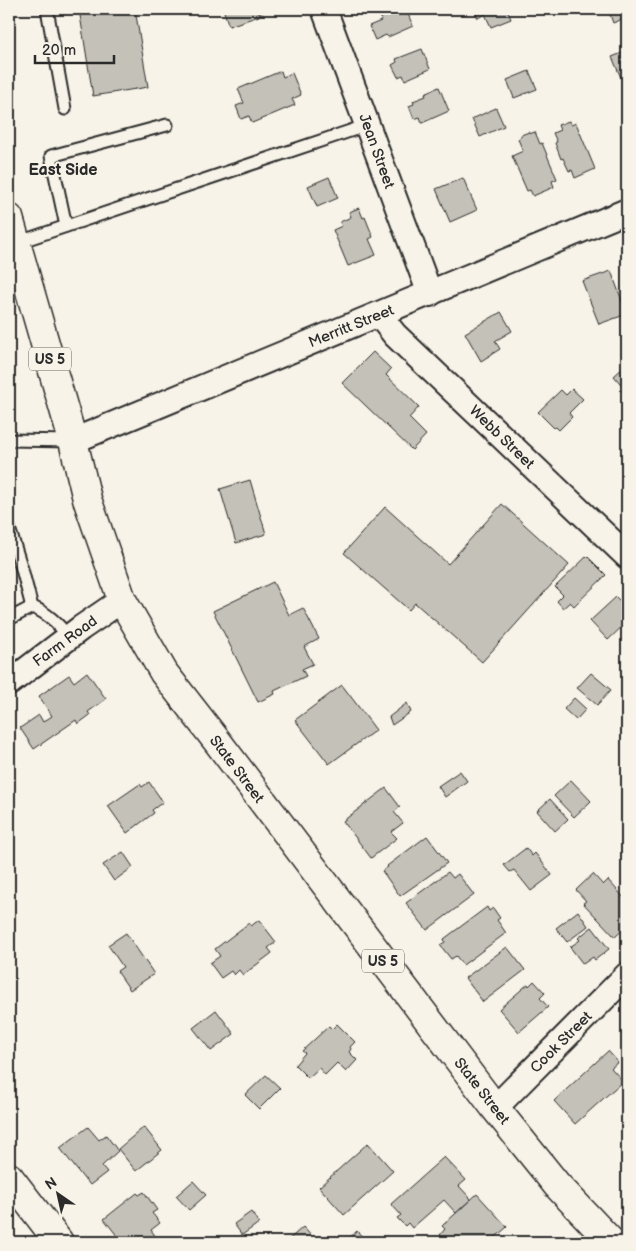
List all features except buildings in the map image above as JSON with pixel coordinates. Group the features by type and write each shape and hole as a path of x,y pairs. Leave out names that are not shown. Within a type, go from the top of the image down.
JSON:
{"main road":[{"name":"State Street","path":"12,231 73,441 87,499 122,600 164,673 494,1108 557,1185 611,1242"},
{"path":"9,1177 59,1242"}],"street":[{"name":"Jean Street","path":"324,9 430,294"},
{"name":"Merritt Street","path":"73,441 627,211"},
{"name":"Webb Street","path":"379,314 395,335 627,556"},
{"name":"Farm Road","path":"9,683 69,637 122,600"},
{"name":"Cook Street","path":"494,1108 627,975"}],"lane":[{"path":"47,9 65,109"},
{"path":"66,226 51,156 168,125"},
{"path":"12,231 66,226 368,125"},
{"path":"9,440 73,441"},
{"path":"9,528 32,607"},
{"path":"9,619 32,607 52,618 69,637"}],"district":[{"name":"East Side","path":"63,169"}]}
